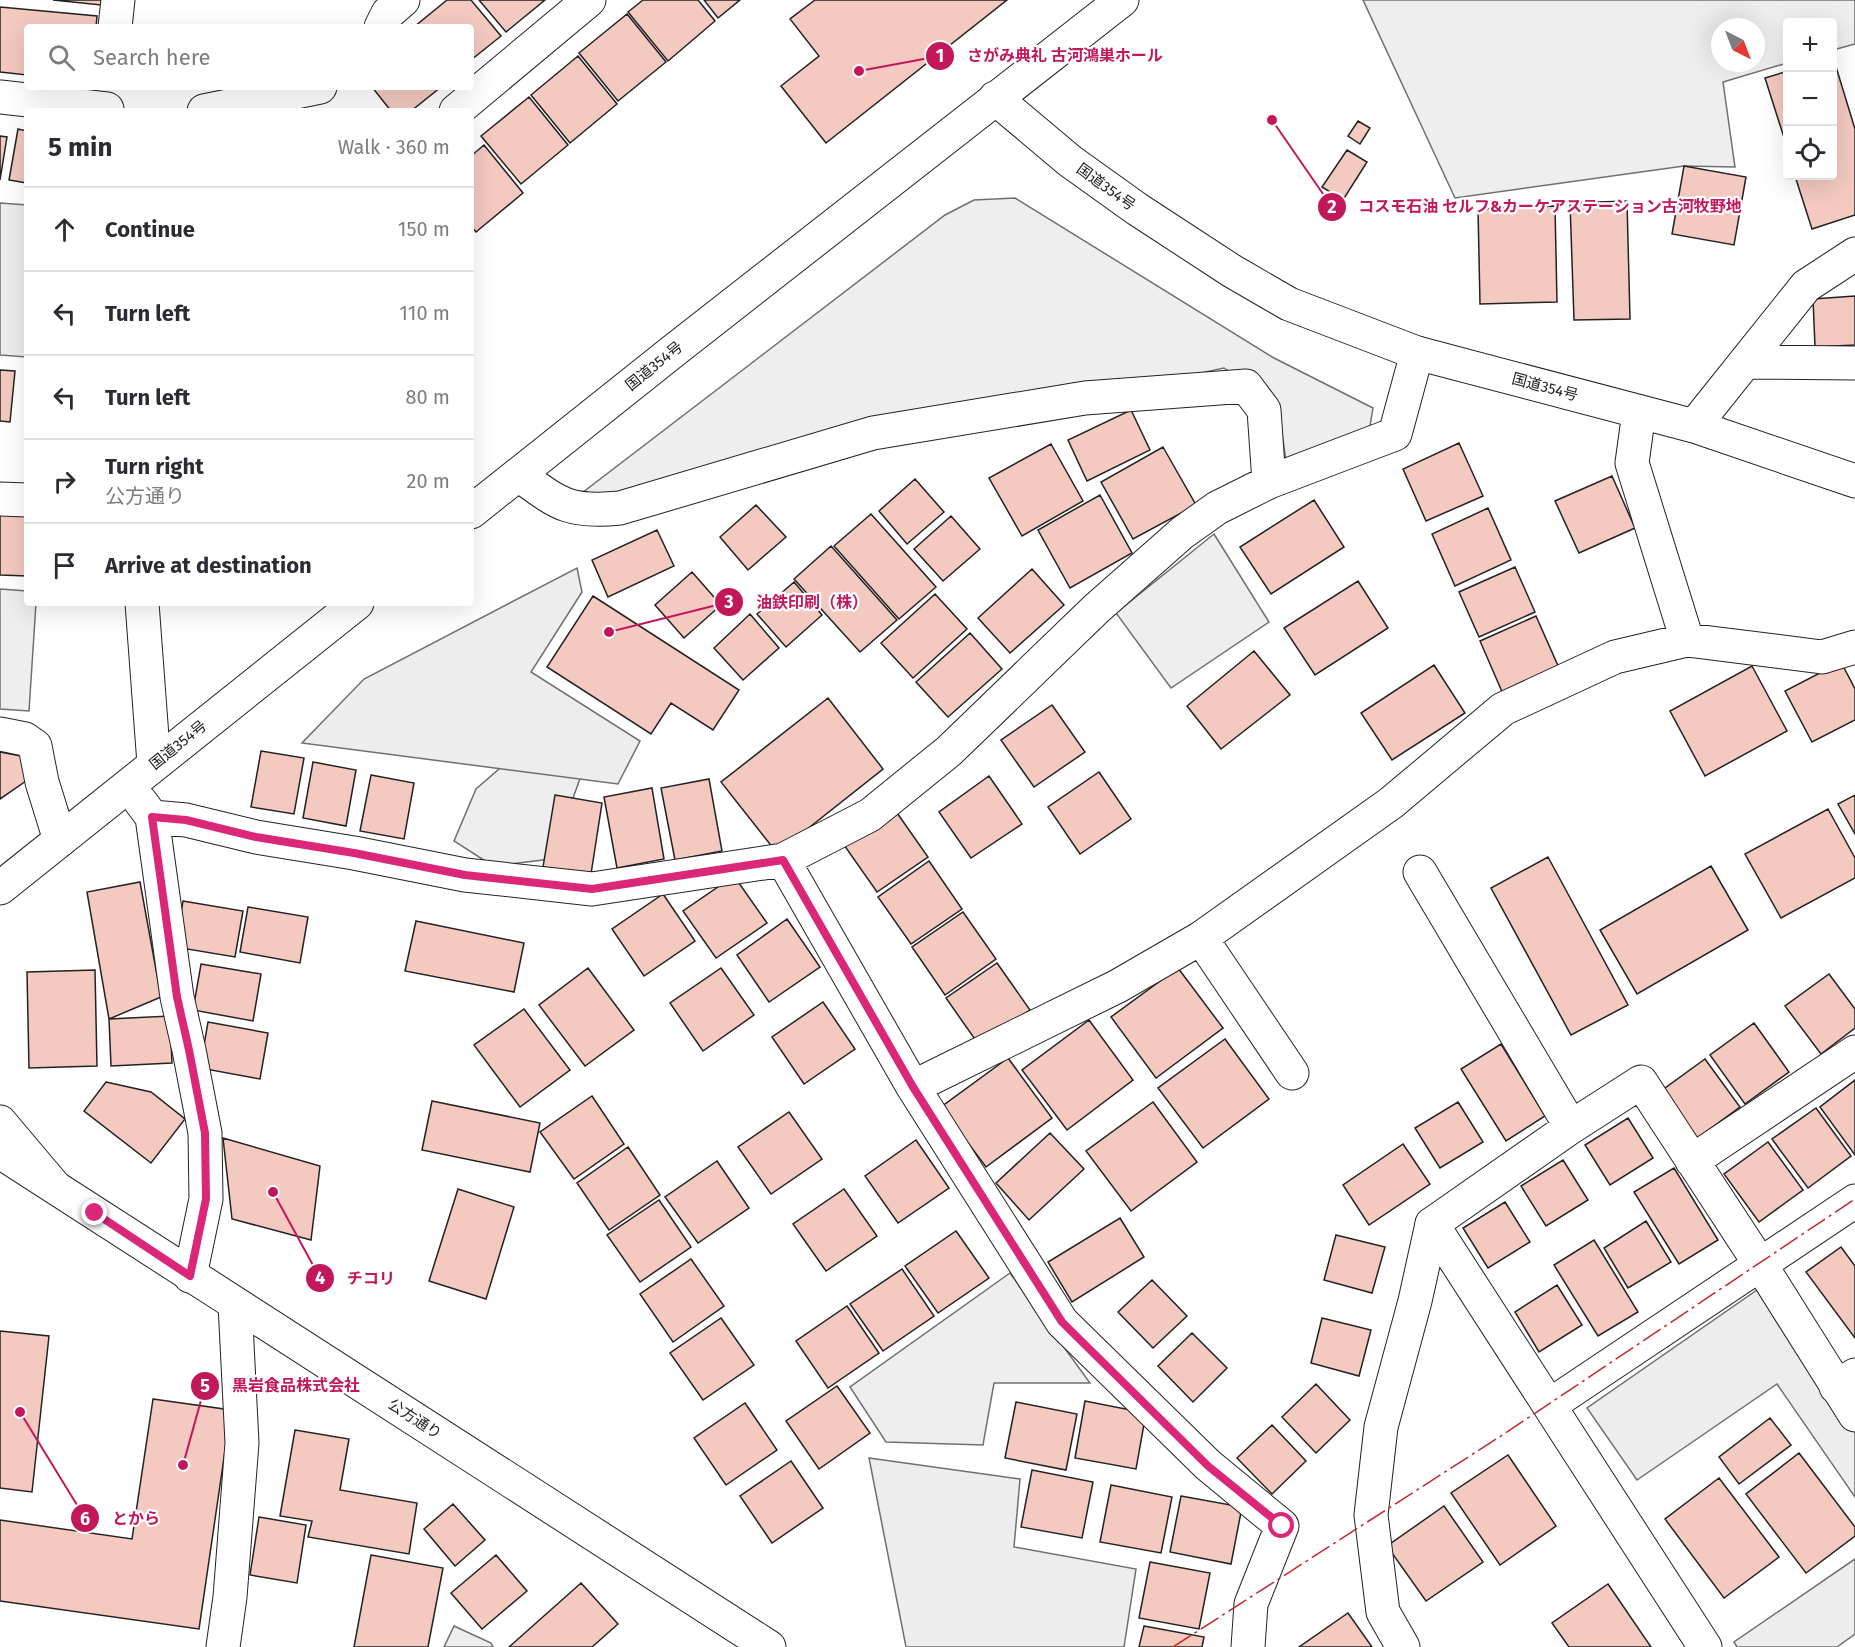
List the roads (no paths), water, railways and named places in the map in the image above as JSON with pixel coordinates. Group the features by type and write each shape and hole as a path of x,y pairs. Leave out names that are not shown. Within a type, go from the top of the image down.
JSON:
{"main road":[{"path":"115,24 118,0"},
{"path":"382,24 388,13 404,0"},
{"path":"460,108 589,0"},
{"path":"995,98 1122,0"},
{"path":"218,108 306,90"},
{"path":"0,97 108,102"},
{"name":"国道354号","path":"474,510 995,98 1078,166 1137,209 1232,271 1289,304 1417,353 1694,426 1855,481"},
{"path":"1694,426 1806,286 1855,254"},
{"path":"152,817 186,820 256,837 465,875 592,889 783,860 870,815 949,751 1096,609 1182,532 1217,508 1269,482 1395,434 1417,353"},
{"path":"1745,362 1855,363"},
{"path":"519,475 555,501 571,507 595,510 620,508 873,434 1085,398 1246,386 1264,410 1269,482"},
{"path":"1639,411 1632,463 1687,640"},
{"path":"0,499 24,500"},
{"path":"142,606 154,764"},
{"name":"国道354号","path":"0,907 11,880 353,606"},
{"path":"913,1087 1118,986 1202,938 1391,803 1503,709 1615,657 1687,640 1822,657 1855,647"},
{"path":"0,735 24,739 35,746 42,782 60,840"},
{"path":"129,785 152,817 177,997 205,1133 206,1199 190,1276"},
{"path":"783,860 913,1087 1062,1322 1208,1466 1282,1526 1251,1604 1248,1647"},
{"path":"1420,872 1571,1127"},
{"path":"1202,938 1292,1073"},
{"path":"1692,1161 1855,1052"},
{"path":"1403,1647 1383,1612 1371,1515 1381,1427 1415,1301 1432,1224 1571,1127 1641,1082 1760,1264 1846,1381 1855,1415"},
{"path":"0,1122 54,1186"},
{"name":"公方通り","path":"0,1152 769,1647"},
{"path":"1550,1405 1855,1201"},
{"path":"1432,1224 1705,1647"},
{"path":"223,1647 230,1597 242,1443 235,1304"}],"place":[{"name":"さがみ典礼 古河鴻巣ホール","path":"859,71"},
{"name":"コスモ石油 セルフ&カーケアステーション古河牧野地","path":"1272,120"},
{"name":"油鉄印刷（株）","path":"609,632"},
{"name":"チコリ","path":"273,1192"},
{"name":"とから","path":"20,1412"},
{"name":"黒岩食品株式会社","path":"183,1465"}]}
